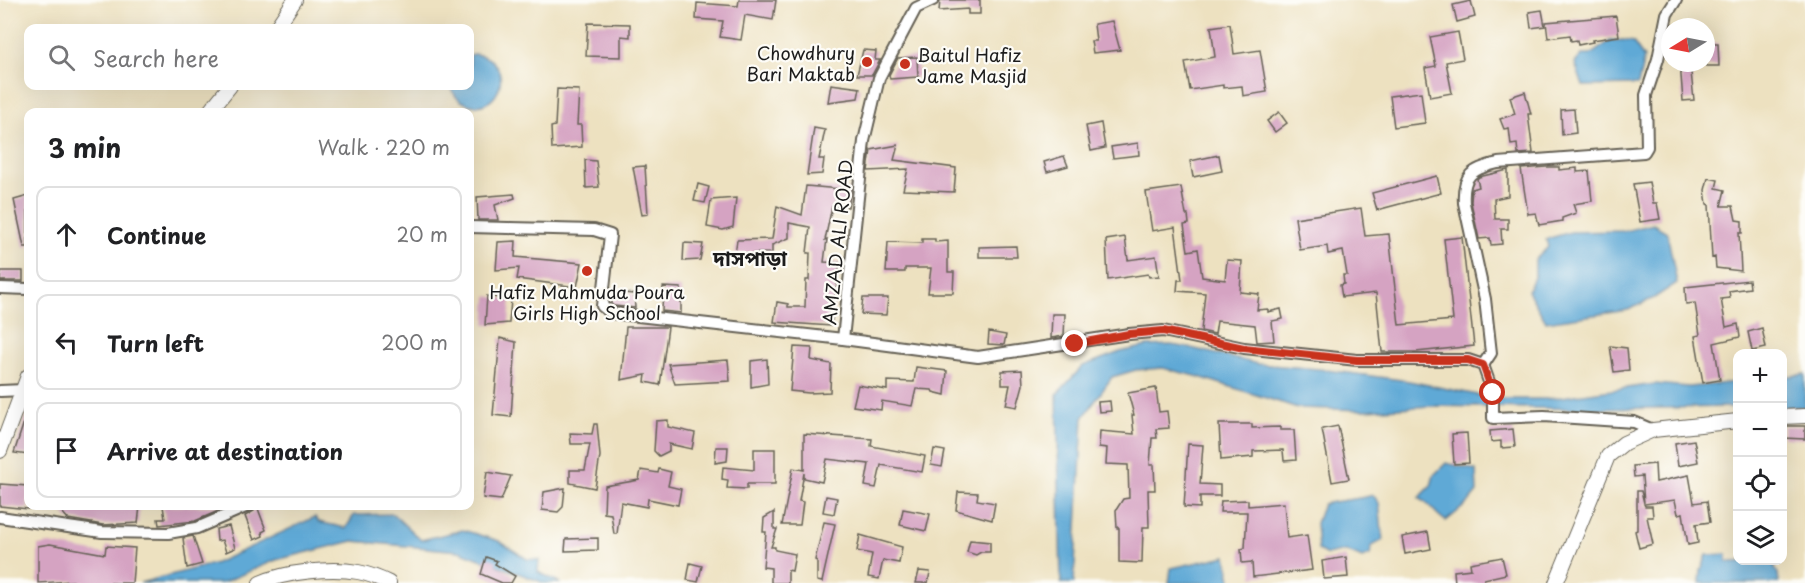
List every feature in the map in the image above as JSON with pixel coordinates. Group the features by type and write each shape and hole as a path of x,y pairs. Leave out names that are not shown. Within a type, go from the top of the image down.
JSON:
{"main road":[{"path":"279,24 295,0"},
{"path":"212,108 227,90"},
{"path":"0,451 24,388"},
{"path":"1787,417 1805,416"},
{"path":"1556,583 1608,456 1624,443 1653,430 1733,421"},
{"path":"260,583 287,575 339,571 357,572 388,583"}],"street":[{"name":"AMZAD ALI ROAD","path":"474,227 594,230 610,235 602,306 611,313 843,339 864,141 879,78 916,8 933,0"},
{"path":"1483,365 1491,352 1485,299 1464,203 1463,190 1468,178 1480,167 1498,164 1644,152 1647,147 1646,95 1658,59 1667,14 1676,0"},
{"path":"0,288 24,289"},
{"path":"843,339 978,357 1163,331 1244,348 1357,360 1468,360 1483,365"},
{"path":"1483,365 1493,393 1493,418 1544,416 1634,422 1653,430"},
{"path":"0,392 24,384"},
{"path":"0,517 102,531 168,533 197,528 239,510"}],"water":[{"path":"1610,41 1633,42 1644,58 1638,85 1583,86 1575,63 1582,55 1590,55"},
{"path":"474,54 488,58 497,66 500,87 487,103 477,106 465,103 452,90 474,90"},
{"path":"1653,224 1667,232 1677,283 1654,298 1628,310 1546,322 1528,291 1535,275 1535,260 1548,247 1546,239 1571,232 1625,231"},
{"path":"1171,345 1258,364 1319,369 1409,381 1497,399 1547,399 1655,384 1689,387 1733,382 1733,407 1588,409 1432,406 1366,410 1298,408 1196,376 1162,368 1136,370 1112,377 1083,418 1074,583 1061,583 1057,394 1083,366 1120,352 1147,346"},
{"path":"1805,374 1805,407 1787,407 1787,376"},
{"path":"1446,463 1476,470 1477,492 1468,503 1446,521 1419,498 1431,486 1434,475"},
{"path":"1373,495 1379,503 1383,540 1372,546 1370,555 1362,558 1346,551 1327,555 1318,550 1316,523 1323,504"},
{"path":"393,514 421,540 463,530 499,541 527,559 539,560 538,572 561,583 544,583 459,551 353,541 276,560 222,583 140,583 216,563 315,517 319,522 346,528 354,515"},
{"path":"1727,554 1727,562 1733,562 1733,565 1776,565 1774,566 1779,583 1700,583 1701,570 1707,555"},
{"path":"1226,556 1231,579 1229,583 1169,583 1171,568"}],"building":[{"path":"739,0 776,0 773,20 745,15 741,40 720,37 723,21 696,19 697,3 738,6"},
{"path":"940,0 980,0 980,14 968,14 968,9 939,11"},
{"path":"1471,1 1475,17 1457,22 1453,5"},
{"path":"1542,10 1545,26 1531,28 1529,12"},
{"path":"1616,16 1619,36 1592,40 1593,42 1578,45 1577,40 1571,41 1570,35 1548,38 1546,22"},
{"path":"1112,21 1120,50 1093,53 1091,41 1096,41 1094,24"},
{"path":"588,23 630,24 630,37 621,36 621,57 586,56"},
{"path":"1230,24 1234,54 1260,50 1267,92 1243,96 1242,86 1223,88 1223,85 1190,90 1185,62 1215,57 1211,27"},
{"path":"1458,32 1463,59 1446,62 1452,93 1430,97 1425,68 1436,66 1430,37"},
{"path":"1715,43 1718,43 1719,66 1715,66"},
{"name":"Chowdhury Bari Maktab","path":"863,50 876,51 875,60 880,60 872,75 857,75"},
{"name":"Baitul Hafiz Jame Masjid","path":"917,57 918,77 890,79 889,75 898,58"},
{"path":"1681,72 1691,72 1694,100 1683,101"},
{"path":"831,84 860,88 858,98 828,102"},
{"path":"557,89 579,90 577,125 581,125 582,147 552,149 551,127 555,126"},
{"path":"1421,92 1425,123 1394,127 1390,96"},
{"path":"1525,92 1531,114 1528,114 1533,153 1518,154 1517,144 1511,145 1509,128 1504,129 1500,119 1515,114 1510,97"},
{"path":"1574,109 1576,133 1562,135 1561,110"},
{"path":"1279,112 1287,123 1275,132 1267,121"},
{"path":"1101,123 1105,148 1091,151 1086,126"},
{"path":"814,128 825,130 819,159 824,159 822,174 807,175"},
{"path":"1138,143 1139,155 1113,158 1111,147"},
{"path":"898,145 894,160 956,168 954,192 903,190 908,169 868,171 871,150"},
{"path":"1219,155 1222,171 1193,177 1190,161"},
{"path":"1064,156 1068,166 1047,172 1044,162"},
{"path":"585,160 596,161 599,187 586,188"},
{"path":"645,166 648,214 642,215 633,167"},
{"path":"1559,167 1559,170 1577,168 1577,172 1589,171 1592,201 1573,204 1576,213 1562,218 1562,221 1539,225 1536,213 1528,214 1521,169"},
{"path":"1508,170 1508,196 1494,199 1495,219 1508,219 1508,229 1501,229 1502,244 1491,245 1490,238 1479,239 1471,202 1472,189 1479,187 1477,179 1479,177"},
{"path":"1437,176 1441,193 1377,210 1372,193"},
{"path":"1708,178 1718,180 1716,188 1725,190 1721,206 1733,206 1736,220 1742,221 1742,233 1739,233 1741,271 1716,268 1715,257 1712,258 1709,205 1705,190"},
{"path":"1649,182 1653,203 1657,203 1660,219 1640,222 1633,184"},
{"path":"698,184 709,187 705,203 694,201"},
{"path":"806,186 851,190 848,207 832,206 825,240 827,239 824,262 840,263 831,326 774,322 777,302 788,304 788,307 805,307 806,280 809,280 810,253 807,253 810,227 789,223 789,238 772,245 772,253 735,254 737,240 772,239 777,206 802,215"},
{"path":"1181,187 1189,224 1184,225 1188,251 1198,249 1202,277 1225,280 1227,260 1242,261 1240,292 1259,294 1257,310 1268,309 1268,312 1281,309 1283,319 1272,321 1274,341 1257,342 1255,325 1217,321 1215,334 1201,331 1205,293 1177,291 1178,280 1182,280 1175,227 1152,231 1146,192"},
{"path":"514,194 515,198 495,205 498,220 478,220 477,197"},
{"path":"24,197 24,247 14,200"},
{"path":"736,198 733,227 723,230 707,227 711,200"},
{"path":"1361,208 1365,236 1389,234 1399,325 1453,320 1444,239 1462,237 1474,346 1416,352 1382,352 1376,293 1342,297 1340,285 1344,284 1343,275 1347,275 1343,251 1328,254 1327,246 1300,250 1295,218"},
{"path":"1125,237 1128,260 1156,256 1159,276 1149,277 1148,274 1108,280 1106,240"},
{"path":"922,239 935,239 935,242 948,241 948,272 954,272 953,293 928,293 931,268 905,268 905,272 886,272 888,242 922,243"},
{"path":"516,241 515,257 582,263 577,287 517,279 519,268 496,270 498,242"},
{"path":"684,243 703,244 700,260 683,261"},
{"path":"1016,246 1017,257 979,257 979,247"},
{"path":"1,271 23,271 23,281 0,281"},
{"path":"1749,280 1750,288 1729,291 1730,298 1721,299 1726,327 1738,324 1740,337 1714,343 1720,380 1703,383 1695,336 1700,335 1695,303 1686,304 1685,287"},
{"path":"663,287 681,288 681,313 662,311"},
{"path":"612,292 634,294 635,308 611,304"},
{"path":"487,296 511,300 509,323 485,325"},
{"path":"863,298 888,298 886,315 861,314"},
{"path":"1052,314 1065,314 1064,336 1051,338"},
{"path":"626,327 668,327 660,385 645,382 646,375 621,380"},
{"path":"1762,328 1766,348 1752,349 1748,332"},
{"path":"989,332 1006,335 1004,345 988,344"},
{"path":"500,338 516,342 511,417 493,415"},
{"path":"1610,346 1627,348 1629,370 1614,372"},
{"path":"794,347 812,348 811,360 831,364 830,392 790,391"},
{"path":"767,359 768,384 751,387 751,361"},
{"path":"728,360 730,381 675,384 668,364"},
{"path":"916,367 947,371 945,395 932,390 916,389 912,406 882,401 881,410 853,406 858,385 887,390 887,381 914,382"},
{"path":"1022,370 1023,385 1017,407 1006,405 1010,385 1002,385 1002,371"},
{"path":"1156,388 1159,412 1167,411 1169,428 1156,429 1157,438 1152,438 1150,465 1154,465 1155,490 1148,490 1149,527 1143,527 1142,563 1119,562 1119,528 1117,528 1116,510 1123,499 1129,498 1128,465 1106,464 1107,448 1099,447 1100,431 1134,434 1132,415 1134,415 1128,393"},
{"path":"1110,401 1111,411 1099,412 1098,402"},
{"path":"668,420 668,427 695,433 692,449 669,444 669,451 659,456 654,451 656,421"},
{"path":"24,422 24,454 14,453"},
{"path":"594,424 597,424 600,456 595,488 570,483 570,470 585,470 590,444 571,444 570,433 592,434"},
{"path":"1219,424 1252,424 1252,428 1280,427 1280,430 1294,430 1296,460 1284,461 1283,450 1253,451 1253,457 1221,460"},
{"path":"1338,426 1349,479 1332,482 1322,429"},
{"path":"1787,426 1805,426 1805,439 1787,438"},
{"path":"1513,429 1515,447 1501,448 1501,441 1491,442 1490,431"},
{"path":"1467,433 1469,463 1454,464 1452,434"},
{"path":"804,434 872,439 871,446 925,456 922,472 881,465 876,488 865,486 869,464 827,459 822,482 804,478 804,473 799,501 803,502 800,525 782,525 793,468 804,470"},
{"path":"1694,440 1698,462 1678,466 1675,443"},
{"path":"1188,444 1203,445 1200,484 1220,485 1220,496 1200,496 1200,508 1184,507"},
{"path":"716,447 728,447 727,461 715,463"},
{"path":"754,449 775,449 775,484 747,484 747,489 727,488 728,480 722,479 723,467 754,470"},
{"path":"934,449 945,451 942,467 931,465"},
{"path":"1655,464 1656,482 1689,475 1694,503 1707,501 1710,522 1696,524 1698,543 1688,545 1683,513 1678,514 1675,500 1644,504 1652,506 1653,517 1647,517 1653,544 1639,548 1635,531 1637,530 1637,491 1641,491 1644,503 1642,476 1634,477 1633,466"},
{"path":"659,469 671,472 668,486 681,489 678,505 648,499 647,507 621,502 617,534 614,534 611,514 604,513 605,486 639,480 641,470 658,473"},
{"path":"487,472 511,476 501,500 483,498"},
{"path":"0,484 24,486 24,509 0,506"},
{"path":"565,488 563,507 558,512 542,510 544,492"},
{"path":"958,492 978,493 977,500 995,503 992,520 956,510"},
{"path":"826,496 837,498 834,514 823,512"},
{"path":"1248,500 1248,506 1284,503 1287,538 1307,535 1312,570 1253,577 1252,562 1242,563 1241,549 1245,548 1247,512 1220,512 1221,501"},
{"path":"903,509 930,514 926,531 900,525"},
{"path":"60,510 140,510 138,523 103,525 68,519"},
{"path":"164,510 221,510 195,521 159,525 158,519 165,519"},
{"path":"258,510 266,530 262,532 263,536 254,540 245,516"},
{"path":"774,512 774,529 777,529 771,547 795,554 792,571 788,570 788,583 771,583 771,568 763,567 766,532 763,532 764,518"},
{"path":"824,522 835,524 822,582 817,581 817,561 815,560"},
{"path":"229,526 235,548 226,552 222,540 217,541 216,529"},
{"path":"1428,532 1431,549 1405,554 1402,537"},
{"path":"860,535 902,547 899,563 883,560 879,579 868,577 872,554 857,551"},
{"path":"193,536 202,564 187,568 183,538"},
{"path":"598,538 598,550 565,551 566,539"},
{"path":"970,540 990,542 990,552 981,552 976,555 967,552"},
{"path":"50,544 105,554 106,546 135,548 132,583 73,583 73,581 38,583 38,546"},
{"path":"486,557 497,561 495,564 515,576 511,583 502,583 481,574"},
{"path":"1346,557 1348,577 1324,579 1322,561"},
{"path":"1502,557 1506,574 1484,579 1484,583 1455,583 1454,571 1471,569 1470,563"},
{"path":"690,563 702,566 698,582 687,580"},
{"path":"919,571 930,572 928,583 916,583"}],"place":[{"name":"Chowdhury Bari Maktab","path":"867,62"},
{"name":"Baitul Hafiz Jame Masjid","path":"905,64"},
{"name":"Hafiz Mahmuda Poura Girls High School","path":"587,271"}],"district":[{"name":"দাসপাড়া","path":"750,257"}],"route":[{"path":"1075,344 1129,334 1163,331 1244,348 1357,360 1468,360 1483,365 1493,393"}]}
